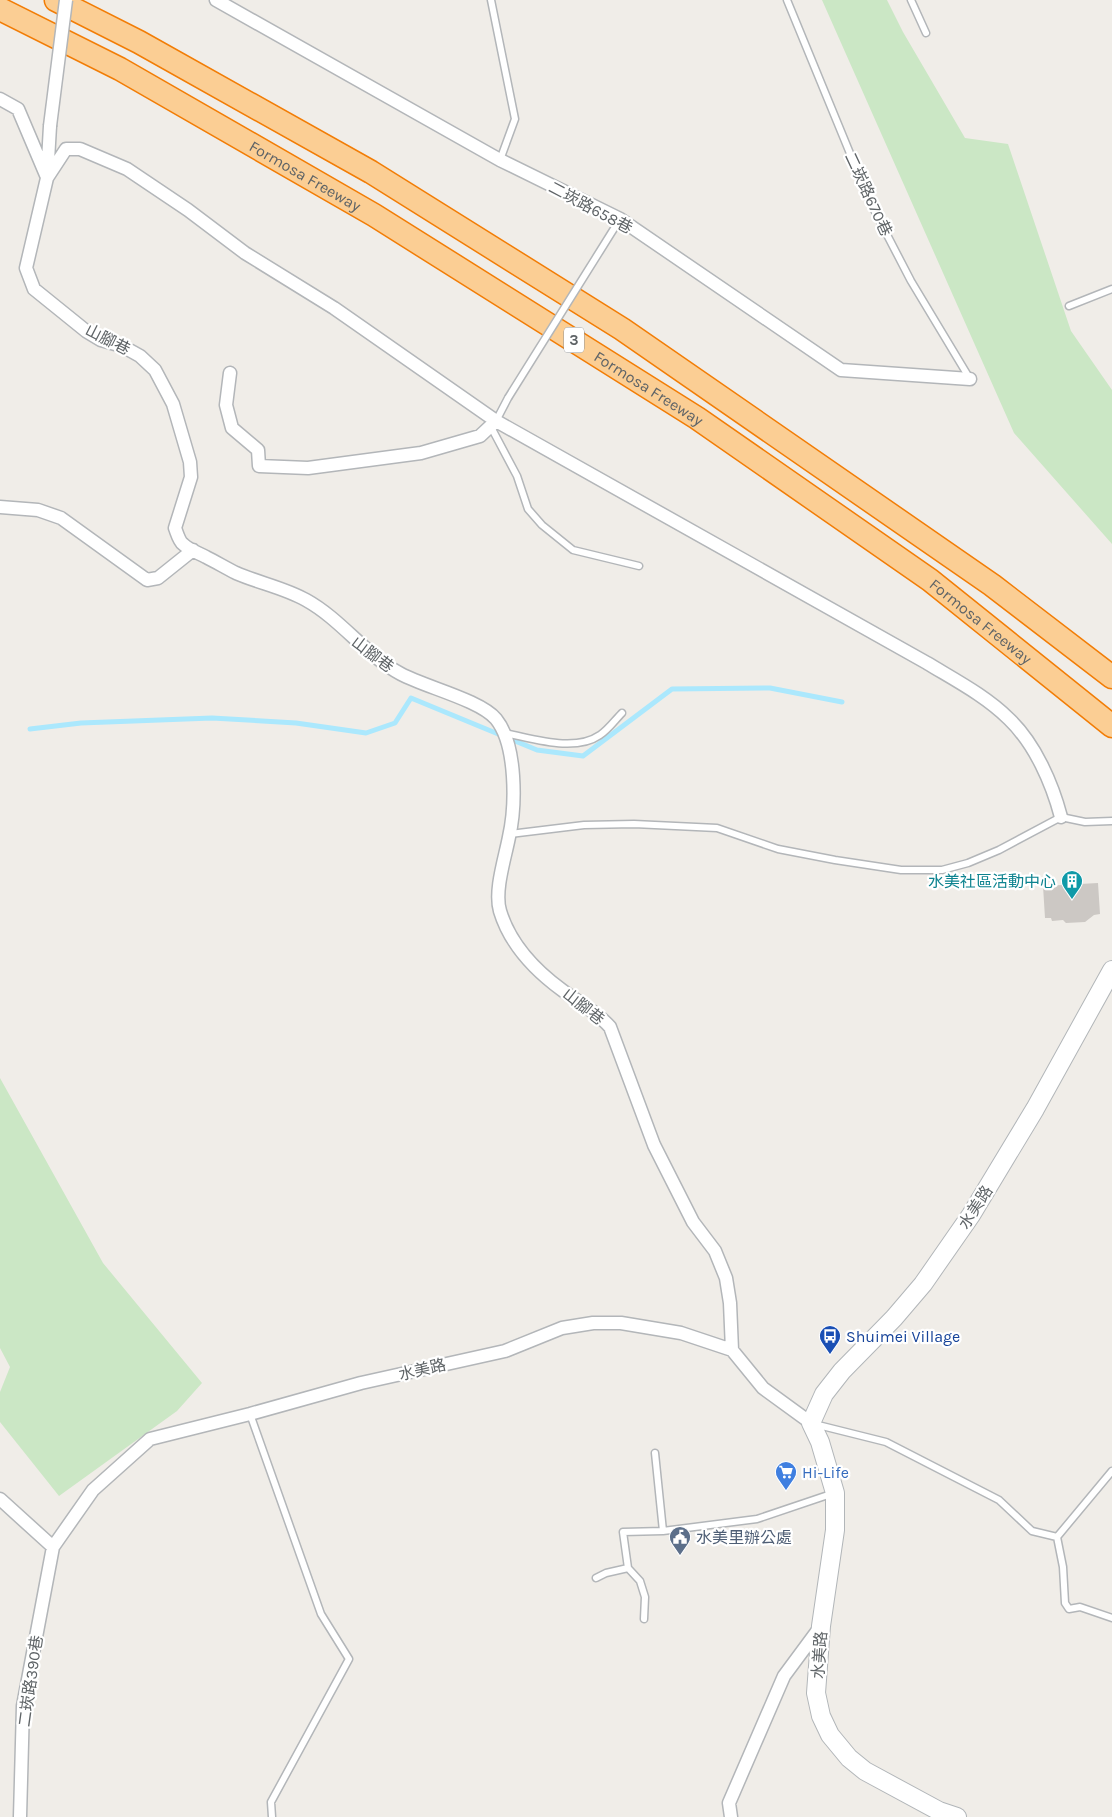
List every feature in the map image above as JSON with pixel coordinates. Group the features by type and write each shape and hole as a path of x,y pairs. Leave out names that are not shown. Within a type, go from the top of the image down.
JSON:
{"highway":[{"name":"Formosa Freeway","path":"56,0 138,42 371,172 622,329 992,585 1112,677"},
{"name":"Formosa Freeway","path":"0,9 120,70 374,214 697,418 930,580 1112,726"}],"street":[{"name":"山腳巷","path":"66,0 50,126 46,178 26,268 34,289 86,331 101,340 134,353 156,370 174,404 190,462 191,477 175,528 182,544 236,573 306,600 333,620 385,666 415,681 452,694 496,719 504,733 512,771 513,806 510,834 500,882 500,910 514,939 533,965 563,990 596,1012 610,1027 654,1146 693,1222 715,1251 726,1278 730,1303 732,1350"},
{"name":"二崁路658巷","path":"216,0 500,160 620,219 841,370 970,379"},
{"path":"0,99 18,108 46,178"},
{"path":"46,178 66,150 80,149 127,169 188,210 245,253 334,308 494,424 927,663 985,699 1010,720 1035,754 1056,796 1061,817"},
{"path":"230,373 226,404 232,428 258,450 258,466 308,468 421,453 480,436 494,424"},
{"path":"0,506 38,510 62,518 147,580 158,578 193,550"},
{"name":"水美路","path":"810,1423 824,1394 842,1371 894,1318 923,1284 971,1215 1036,1109 1112,970"},
{"name":"水美路","path":"52,1547 93,1490 150,1439 361,1383 505,1351 562,1328 593,1323 621,1323 681,1333 732,1350 763,1388 810,1423 820,1442 835,1493 835,1530 821,1626 816,1693 821,1716 830,1735 849,1758 865,1771 939,1814 957,1817"},
{"path":"0,1499 52,1547"},
{"name":"二崁路390巷","path":"20,1817 23,1706 52,1547"},
{"path":"731,1817 729,1803 784,1676 821,1626"}],"lane":[{"path":"491,0 515,119 500,160"},
{"name":"二崁路670巷","path":"787,0 870,202 911,281 970,379"},
{"path":"911,0 926,33"},
{"path":"620,219 508,398 494,424 517,476 528,509 542,525 573,550 639,566"},
{"path":"1069,306 1112,288"},
{"path":"504,733 568,743 586,742 600,735 622,713"},
{"path":"510,834 584,825 634,824 717,828 778,849 835,860 901,870 942,870 968,863 999,850 1061,817 1085,822 1112,821"},
{"path":"250,1414 322,1614 349,1659 271,1802 272,1817"},
{"path":"810,1423 886,1442 999,1500 1032,1531 1057,1537"},
{"path":"655,1452 663,1531"},
{"path":"1057,1537 1112,1471"},
{"path":"644,1619 645,1597 640,1580 628,1568 623,1532 663,1531 757,1518 835,1493"},
{"path":"1057,1537 1063,1568 1065,1603 1069,1609 1080,1607 1112,1618"},
{"path":"596,1578 606,1573 628,1568"}],"green space":[{"path":"822,0 887,0 903,32 965,138 1008,144 1071,331 1112,390 1112,544 1014,433"},
{"path":"0,1078 103,1263 202,1383 177,1411 59,1496 0,1422 0,1392 10,1367 0,1348"}],"building":[{"name":"水美社區活動中心","path":"1098,883 1100,914 1094,915 1085,922 1066,923 1063,920 1052,921 1051,918 1045,918 1043,886"}],"waterway":[{"path":"30,729 81,723 212,718 296,723 366,733 395,723 411,698 537,750 583,756 672,689 770,688 842,702"}],"place":[{"name":"水美社區活動中心","path":"1072,900"},
{"name":"Shuimei Village","path":"830,1355"},
{"name":"Hi-Life","path":"786,1491"},
{"name":"水美里辦公處","path":"680,1556"}]}
